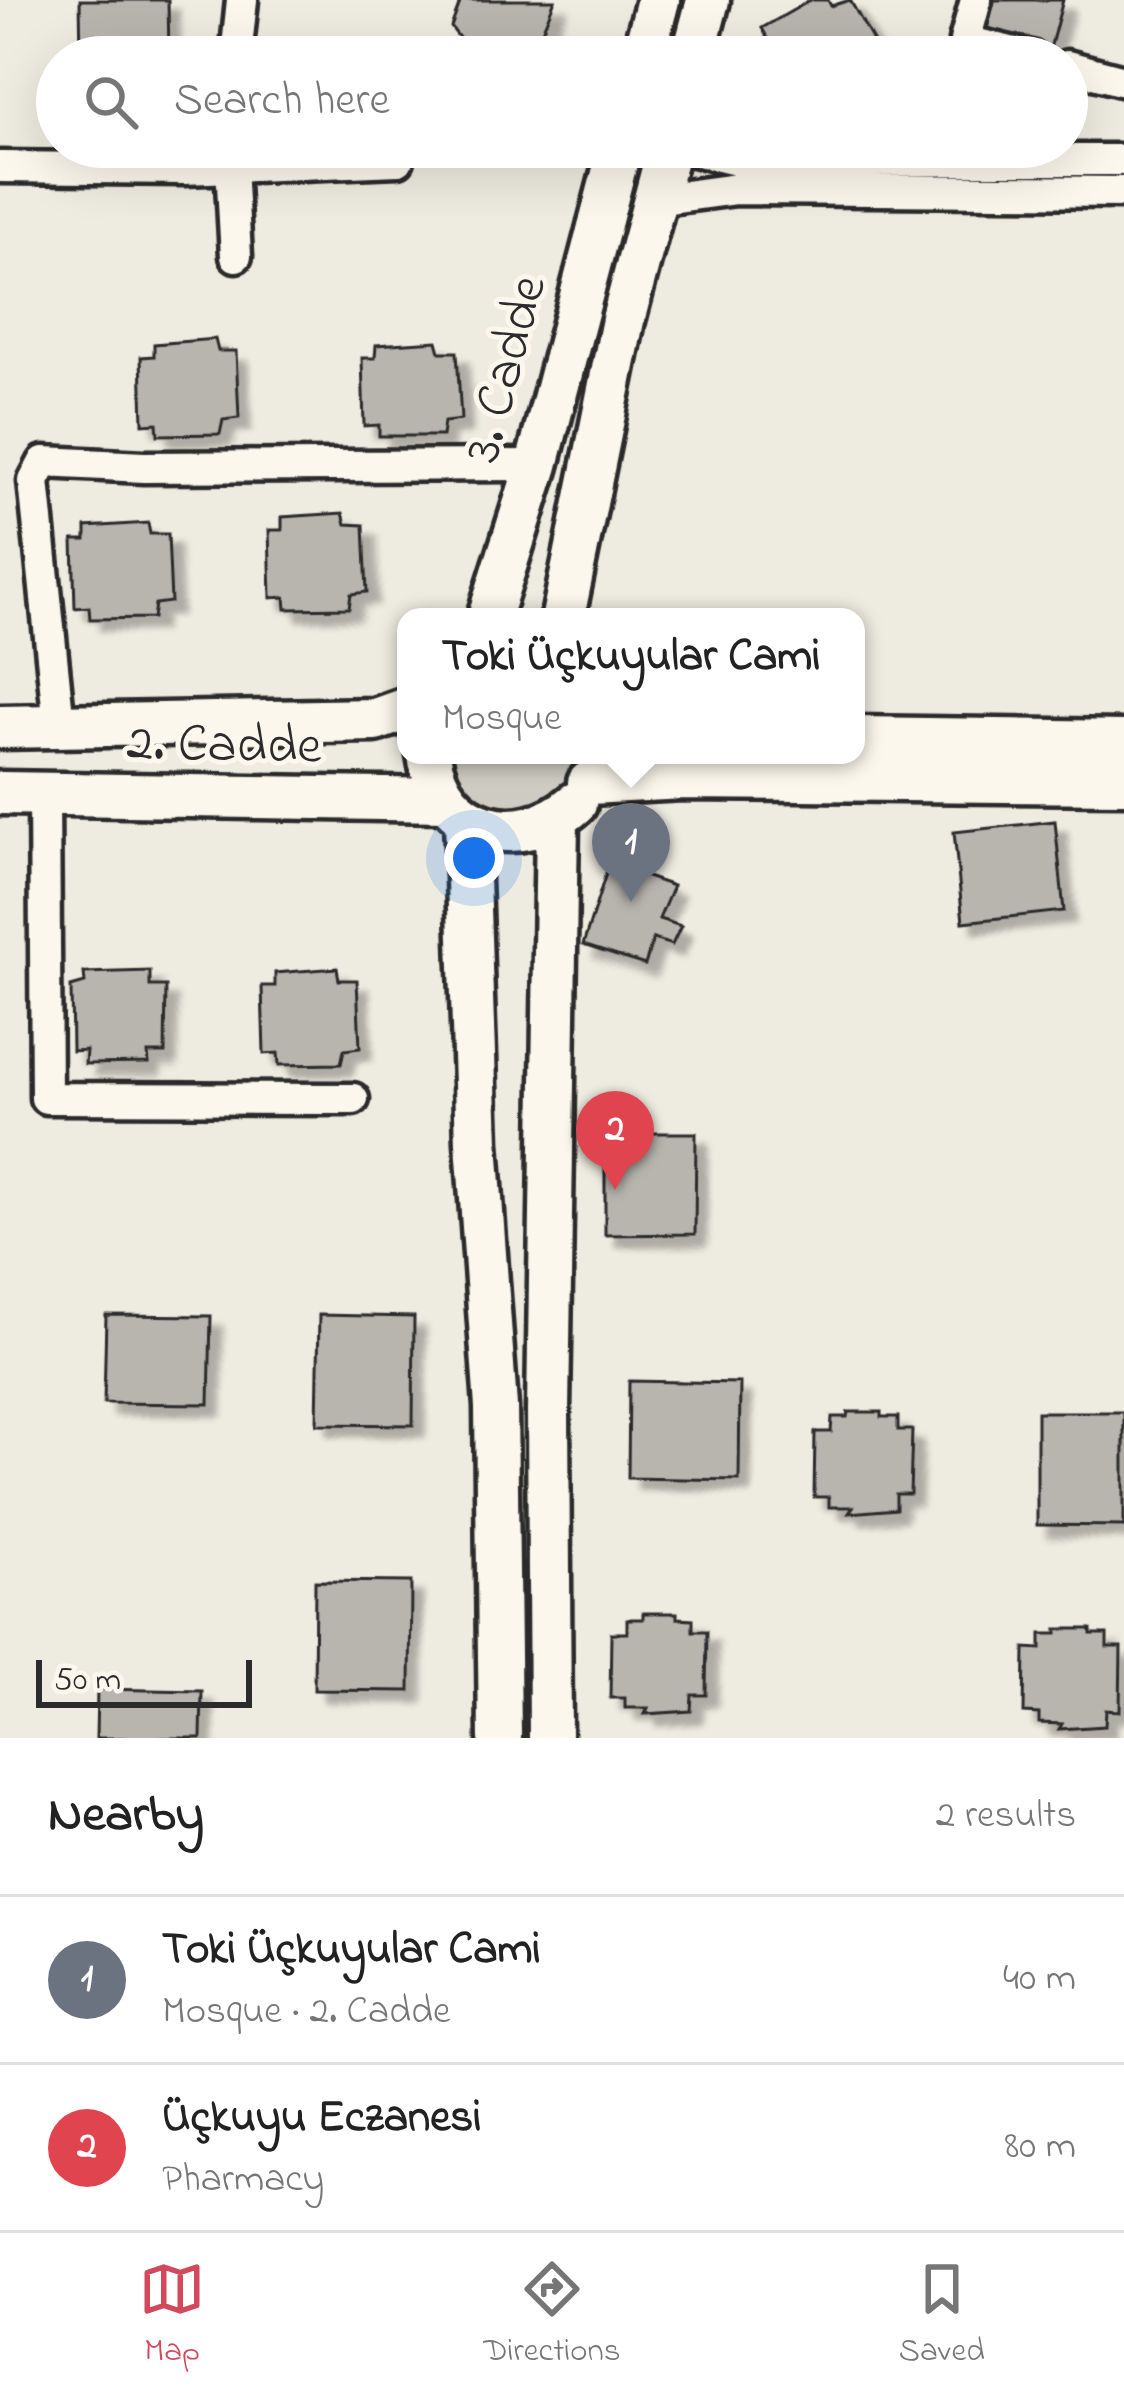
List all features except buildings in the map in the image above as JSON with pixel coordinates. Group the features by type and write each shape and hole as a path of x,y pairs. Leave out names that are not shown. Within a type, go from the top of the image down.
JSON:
{"main road":[{"path":"649,36 658,0"},
{"path":"699,36 708,0"},
{"name":"3. Cadde","path":"492,608 537,465 615,168"},
{"name":"3. Cadde","path":"565,608 623,320 663,168"},
{"name":"2. Cadde","path":"0,728 375,720 397,712"},
{"path":"865,738 1124,742"},
{"path":"434,764 456,810 496,1407 500,1738"},
{"path":"550,1738 548,1411 557,820 592,769 682,778 1124,782"},
{"name":"2. Cadde","path":"0,793 456,810 511,833 557,820"}],"street":[{"path":"238,36 242,0"},
{"path":"966,36 976,0"},
{"path":"1088,72 1124,81"},
{"path":"1088,160 1124,160"},
{"path":"0,167 36,165"},
{"path":"231,168 236,256"},
{"path":"655,200 736,189 1124,192"},
{"path":"59,725 34,482 44,462 144,467 537,465"},
{"path":"44,794 46,1098 353,1099"}],"shaded area":[{"path":"455,764 576,764 568,781 551,797 511,811 490,808 472,798"}],"place":[{"name":"Toki Üçkuyular Cami","path":"631,902"},
{"name":"Üçkuyu Eczanesi","path":"615,1190"}]}
